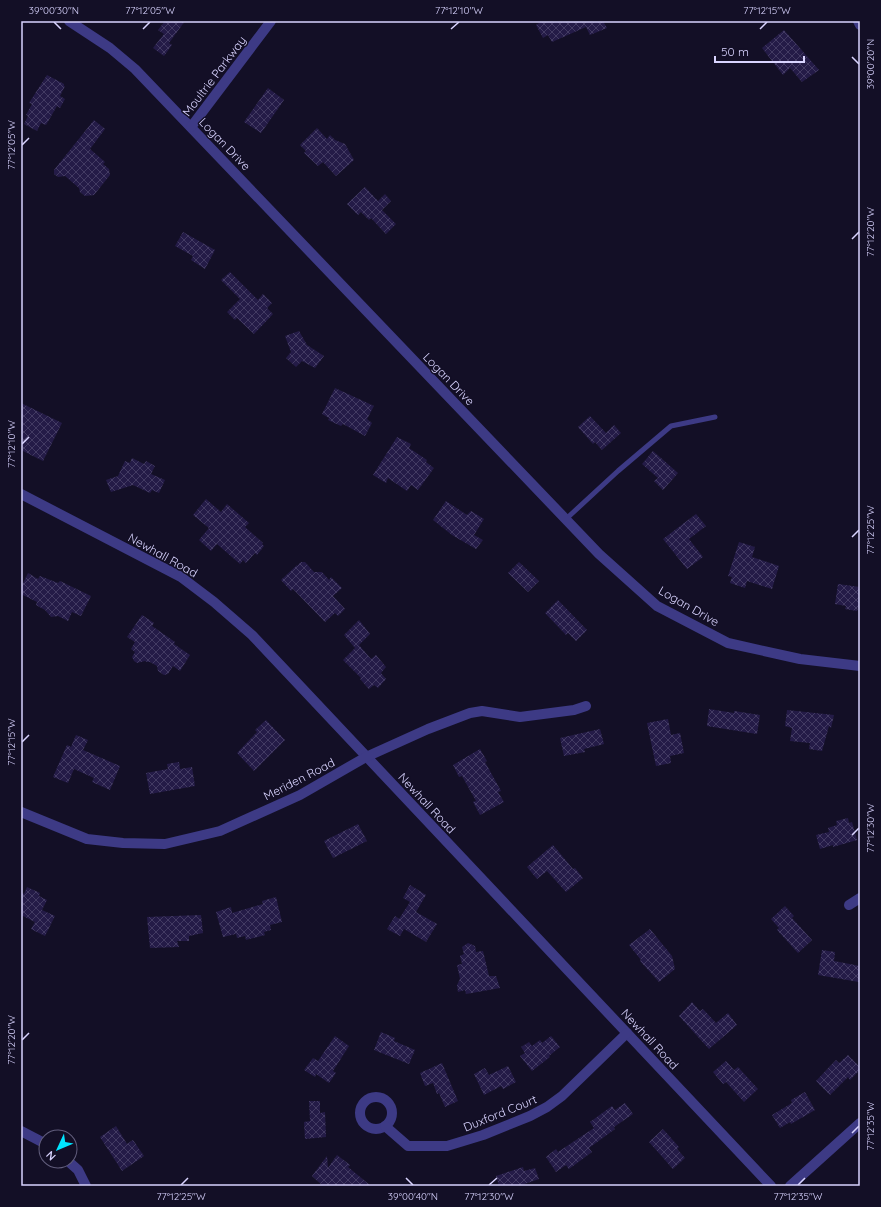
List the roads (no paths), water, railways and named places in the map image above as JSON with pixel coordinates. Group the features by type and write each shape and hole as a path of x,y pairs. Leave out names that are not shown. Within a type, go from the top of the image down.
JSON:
{"street":[{"name":"Logan Drive","path":"69,21 110,48 135,69 599,554 657,606 728,643 800,659 860,666"},
{"name":"Moultrie Parkway","path":"191,127 271,21"},
{"path":"858,21 860,25"},
{"name":"Newhall Road","path":"21,494 181,577 214,602 252,636 771,1186"},
{"name":"Meriden Road","path":"21,812 87,839 123,843 165,844 220,831 300,795 366,757 428,729 470,713 482,711 520,717 574,710 586,706"},
{"path":"849,905 860,898"},
{"name":"Duxford Court","path":"385,1126 408,1146 447,1146 484,1136 547,1107 562,1096 626,1033"},
{"path":"790,1186 860,1124"},
{"path":"21,1131 38,1140"},
{"path":"77,1169 86,1186"}],"lane":[{"path":"566,519 618,471 671,426 715,417"}]}
